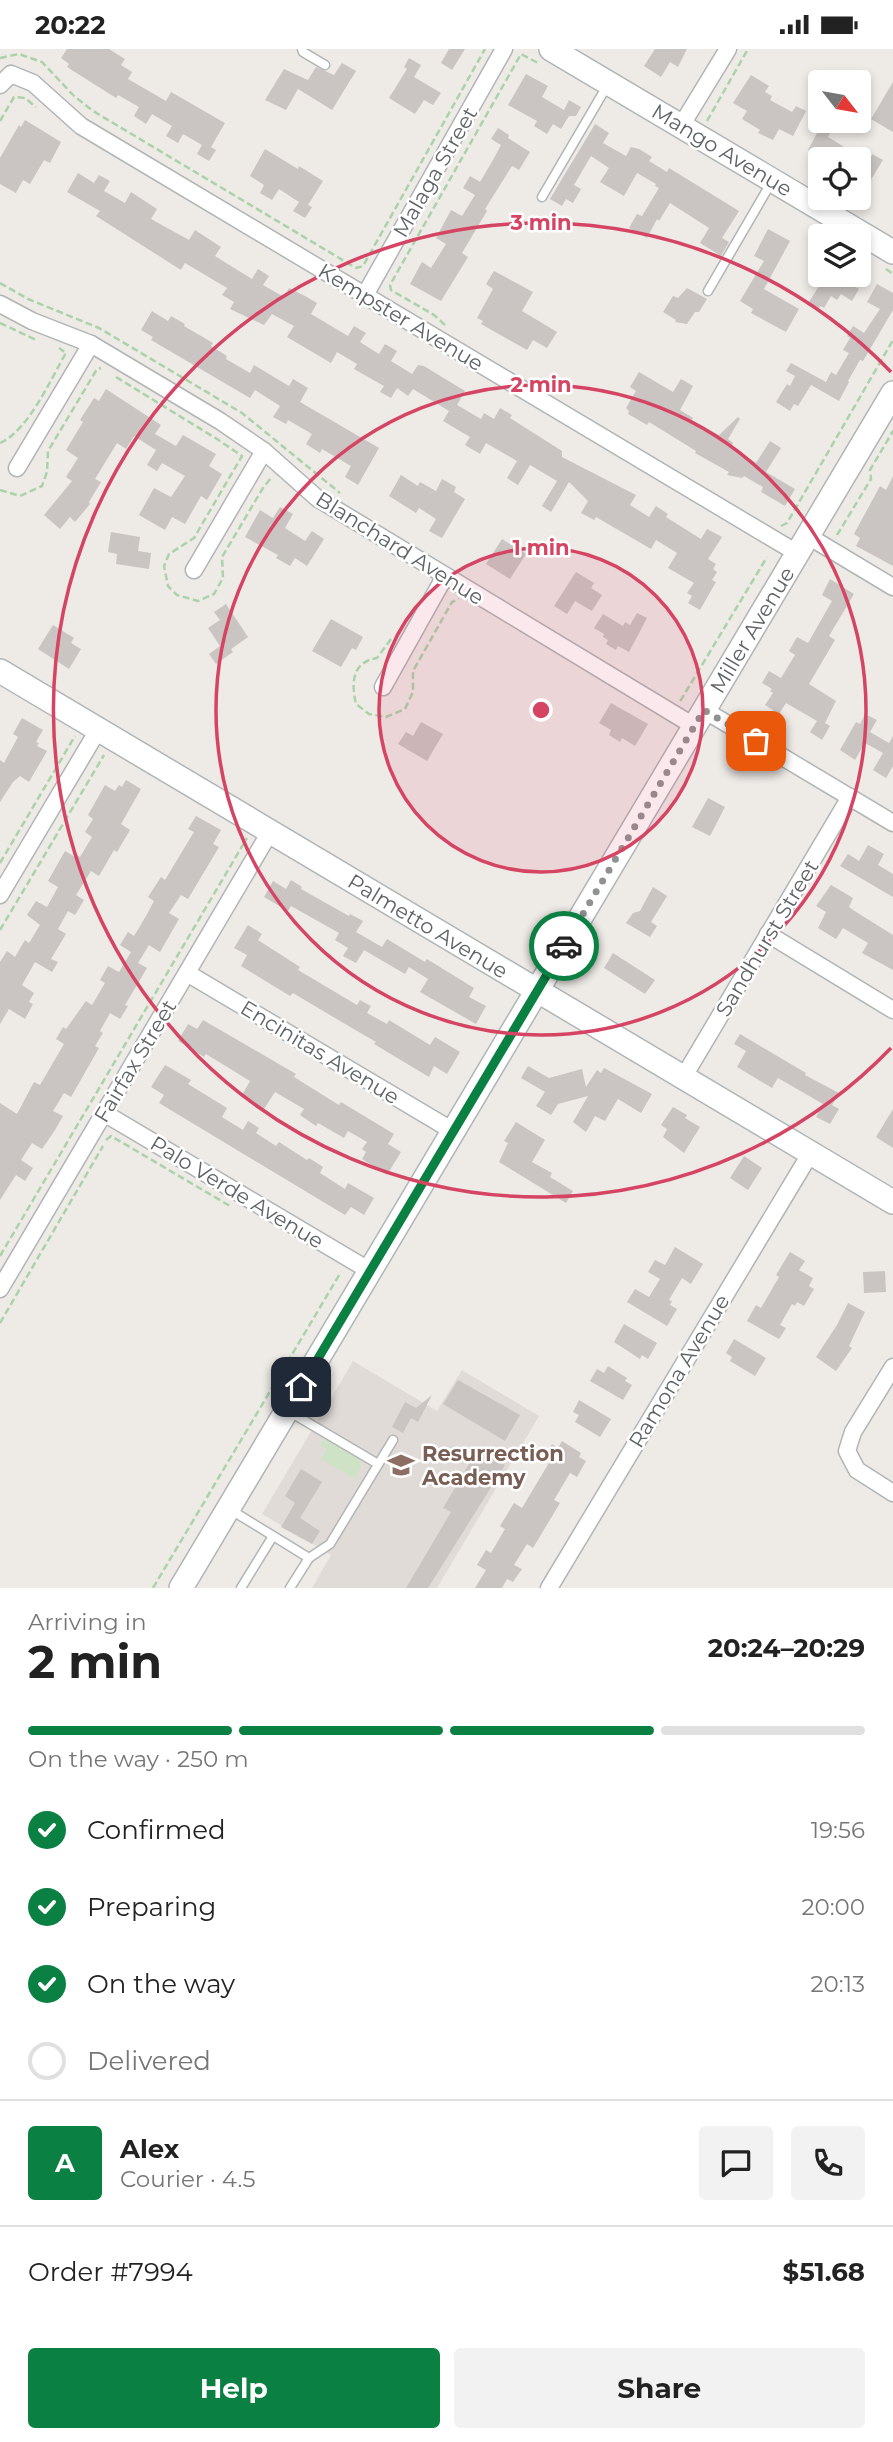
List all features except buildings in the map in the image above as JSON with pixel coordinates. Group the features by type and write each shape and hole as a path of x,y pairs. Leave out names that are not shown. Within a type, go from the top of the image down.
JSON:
{"street":[{"name":"Malaga Street","path":"365,295 504,49"},
{"name":"Mango Avenue","path":"551,49 893,252"},
{"path":"681,127 728,49"},
{"name":"Kempster Avenue","path":"5,79 33,83 81,126 365,295 802,545 893,587"},
{"name":"Blanchard Avenue","path":"0,303 32,321 91,344 220,421 264,451 317,498 444,576 893,823"},
{"path":"17,468 91,344"},
{"name":"Miller Avenue","path":"181,1588 893,393"},
{"path":"194,571 264,451"},
{"path":"383,687 444,576"},
{"name":"Palmetto Avenue","path":"0,671 893,1202"},
{"path":"0,895 98,730"},
{"name":"Sandhurst Street","path":"683,1078 850,797"},
{"name":"Fairfax Street","path":"0,1289 270,832"},
{"path":"768,934 893,1010"},
{"name":"Encinitas Avenue","path":"187,973 453,1131"},
{"name":"Palo Verde Avenue","path":"104,1114 370,1271"},
{"name":"Ramona Avenue","path":"549,1588 810,1154"},
{"path":"893,1367 853,1433 847,1451 857,1470 893,1493"}],"lane":[{"path":"302,49 325,65"},
{"path":"542,197 609,83"},
{"path":"708,292 772,180"},
{"path":"287,1410 378,1464"},
{"path":"290,1588 309,1558 330,1544 393,1440"},
{"path":"228,1509 309,1558"},
{"path":"241,1588 273,1536"}],"path":[{"path":"0,58 19,54 42,62 74,96 93,111 356,268 363,266 485,49"},
{"path":"707,121 748,49"},
{"path":"0,283 28,299 99,328 243,413 340,493 342,499"},
{"path":"434,315 444,324"},
{"path":"0,323 37,340"},
{"path":"782,527 787,523 893,340"},
{"path":"0,443 11,438 24,423 66,353 49,345"},
{"path":"0,489 20,496 42,486 47,472 48,451 100,367 242,456 194,538 169,554 164,565 165,577 168,586 177,595 198,601 214,594 223,578 222,557 262,488 271,478 278,481"},
{"path":"836,535 871,479 870,470 893,431"},
{"path":"671,694 681,700 767,557"},
{"path":"0,863 73,740"},
{"path":"0,930 105,754"},
{"path":"0,1256 247,838"},
{"path":"0,1323 79,1191 107,1138 111,1136 237,1211"},
{"path":"153,1588 341,1272"}],"shaded area":[{"name":"Resurrection Academy","path":"353,1361 437,1411 462,1370 539,1416 437,1588 312,1588 331,1555 262,1514"}],"green space":[{"path":"324,1439 359,1459 361,1467 355,1479 321,1459 327,1449 320,1445"}],"way so far":[{"path":"564,946 704,710 756,741"}],"place":[{"name":"Resurrection Academy","path":"401,1465"}],"route":[{"path":"301,1387 564,946"}]}
